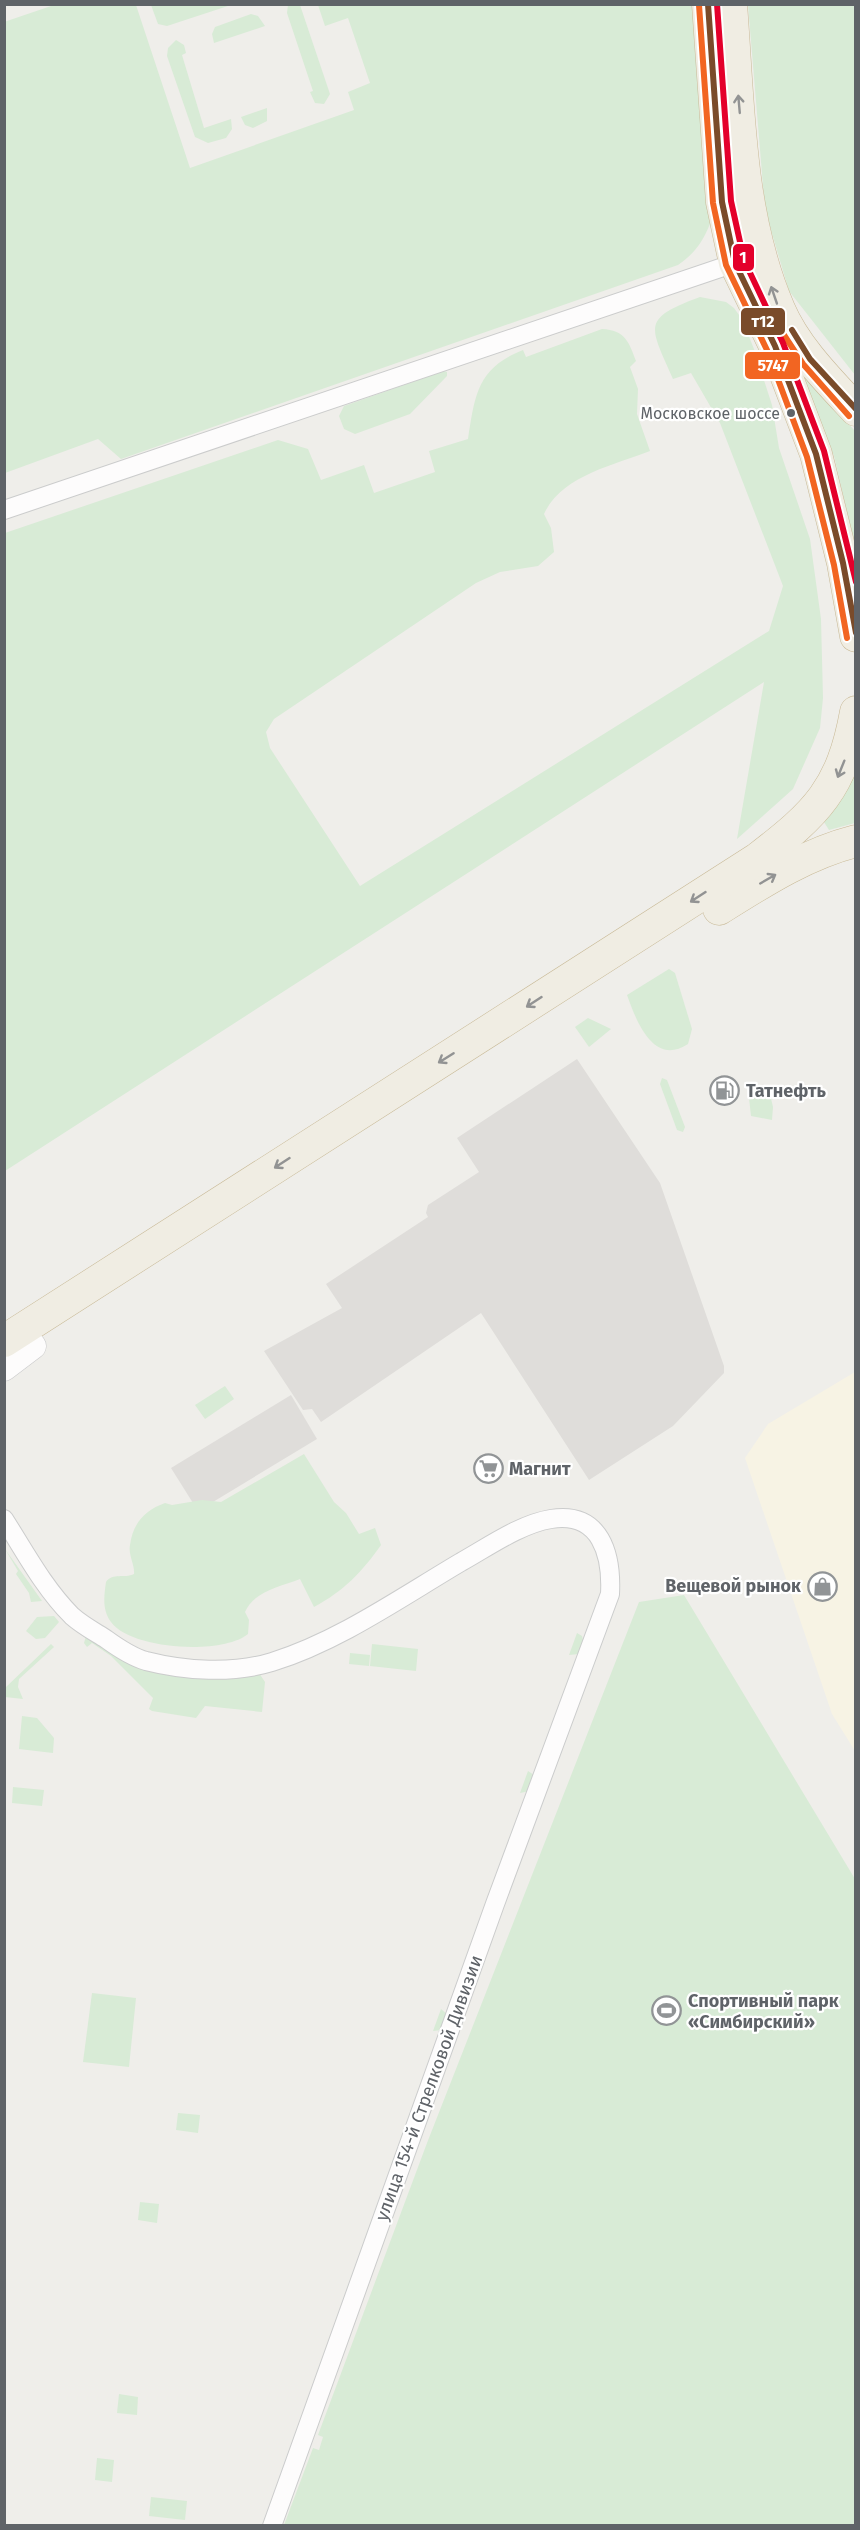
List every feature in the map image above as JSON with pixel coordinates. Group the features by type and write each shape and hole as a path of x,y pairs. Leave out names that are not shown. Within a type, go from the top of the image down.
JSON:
{"highway":[{"path":"708,4 722,202 735,263 775,346 816,454 843,562 855,636"},
{"path":"731,4 746,187 755,240 779,310 810,360 855,410"},
{"path":"341,1137 496,1027 757,859 804,822 823,801 836,781 851,737 855,712"},
{"path":"4,1366 19,1343 341,1137 683,932 772,876 828,848 855,841"}],"street":[{"path":"4,510 735,263"},
{"name":"улица 154-й Стрелковой Дивизии","path":"4,1519 45,1583 74,1617 114,1644 144,1660 203,1670 239,1668 271,1662 334,1636 510,1535 540,1522 565,1518 583,1524 604,1544 610,1559 610,1594 495,1904 272,2526"}],"shaded area":[{"path":"577,1059 660,1183 724,1366 724,1373 673,1426 589,1480 481,1313 321,1422 312,1409 303,1410 264,1351 342,1308 326,1284 428,1217 426,1213 428,1205 479,1172 457,1138"},
{"name":"Вещевой рынок","path":"855,1372 855,1751 832,1714 745,1458 768,1424"},
{"path":"291,1395 317,1439 198,1511 171,1468"}],"green space":[{"path":"151,4 231,5 167,26 158,24"},
{"path":"54,5 136,5 190,168 354,110 348,92 370,83 348,18 325,26 318,5 694,5 710,224 697,247 678,265 121,459 98,439 5,473 4,22"},
{"path":"288,5 300,5 330,94 324,104 315,103 310,92 313,91 287,13"},
{"path":"748,5 855,5 855,375 789,291 765,210"},
{"path":"251,14 258,16 265,26 214,43 212,34 215,27"},
{"path":"176,40 184,45 186,53 182,55 204,128 231,119 232,129 226,138 208,143 195,137 167,56 168,48"},
{"path":"267,108 267,121 253,128 245,125 241,117"},
{"path":"700,297 726,302 742,319 772,405 779,448 810,539 821,619 823,698 820,728 793,789 737,839 764,682 5,1171 5,533 278,440 308,449 321,480 364,465 374,493 435,472 429,451 468,439 476,396 481,385 487,374 508,357 523,350 526,357 602,329 616,332 625,338 636,361 630,367 638,389 637,414 650,451 605,467 576,481 552,501 544,514 551,528 554,552 538,566 500,572 476,583 274,719 266,732 270,748 360,886 769,631 783,586 720,423 691,373 673,379 656,336 655,326 659,319 667,312"},
{"path":"797,363 855,431 855,546 834,456"},
{"path":"444,371 447,372 447,376 410,414 355,434 344,429 339,416 344,406"},
{"path":"855,767 855,823 829,830 824,822"},
{"path":"669,969 675,973 692,1029 688,1044 676,1050 665,1050 648,1038 635,1016 627,995"},
{"path":"588,1018 611,1029 589,1047 575,1027"},
{"path":"662,1078 667,1080 685,1127 683,1132 677,1130 660,1084"},
{"path":"769,1090 773,1107 772,1120 751,1116 749,1098"},
{"path":"225,1386 234,1399 205,1419 195,1405"},
{"path":"304,1454 334,1502 346,1513 359,1534 375,1528 381,1545 367,1564 343,1587 314,1607 300,1579 261,1594 245,1612 249,1620 248,1634 236,1641 219,1645 199,1647 157,1644 137,1639 111,1622 105,1608 106,1582 115,1576 134,1574 130,1549 134,1530 141,1518 152,1509 165,1503 172,1505 202,1500 221,1502"},
{"path":"5,1549 42,1601 31,1602 29,1593 16,1574 18,1571"},
{"name":"Спортивный парк «Симбирский»","path":"684,1595 855,1879 855,2525 284,2525 313,2448 319,2450 323,2437 318,2435 427,2143 639,1602"},
{"path":"54,1616 59,1622 45,1638 36,1639 26,1631 37,1617"},
{"path":"577,1633 582,1636 584,1644 579,1654 569,1655"},
{"path":"86,1636 113,1649 259,1673 265,1682 262,1712 205,1706 196,1718 152,1711 149,1709 153,1698 111,1656 92,1643 87,1647 84,1643"},
{"path":"51,1644 54,1647 19,1679 18,1687 23,1699 5,1697 5,1688"},
{"path":"372,1644 418,1649 416,1671 370,1666"},
{"path":"350,1653 370,1655 369,1666 349,1664"},
{"path":"22,1716 37,1718 54,1738 53,1753 19,1749"},
{"path":"528,1771 534,1775 530,1791 520,1793"},
{"path":"13,1787 44,1790 42,1806 12,1803"},
{"path":"92,1993 136,1998 129,2067 83,2062"},
{"path":"441,2009 447,2014 442,2030 433,2031"},
{"path":"178,2113 200,2115 198,2133 176,2130"},
{"path":"140,2202 159,2204 157,2223 138,2220"},
{"path":"119,2394 138,2397 137,2415 117,2413"},
{"path":"97,2458 114,2460 112,2482 95,2480"},
{"path":"151,2497 187,2501 185,2520 149,2516"}],"transit line":[{"name":"т12","path":"708,4 722,202 735,263 775,346 816,454 843,563 856,633"},
{"name":"1","path":"717,4 731,201 744,260 783,343 824,451 856,582"},
{"name":"5747","path":"699,5 713,203 726,265 767,350 807,457 834,565 847,638"},
{"name":"т12","path":"792,330 810,359 856,409"},
{"name":"5747","path":"784,335 803,364 849,416"}],"place":[{"name":"Московское шоссе","path":"791,413"},
{"name":"Татнефть","path":"725,1091"},
{"name":"Магнит","path":"488,1469"},
{"name":"Вещевой рынок","path":"822,1586"},
{"name":"Спортивный парк «Симбирский»","path":"667,2011"}]}
